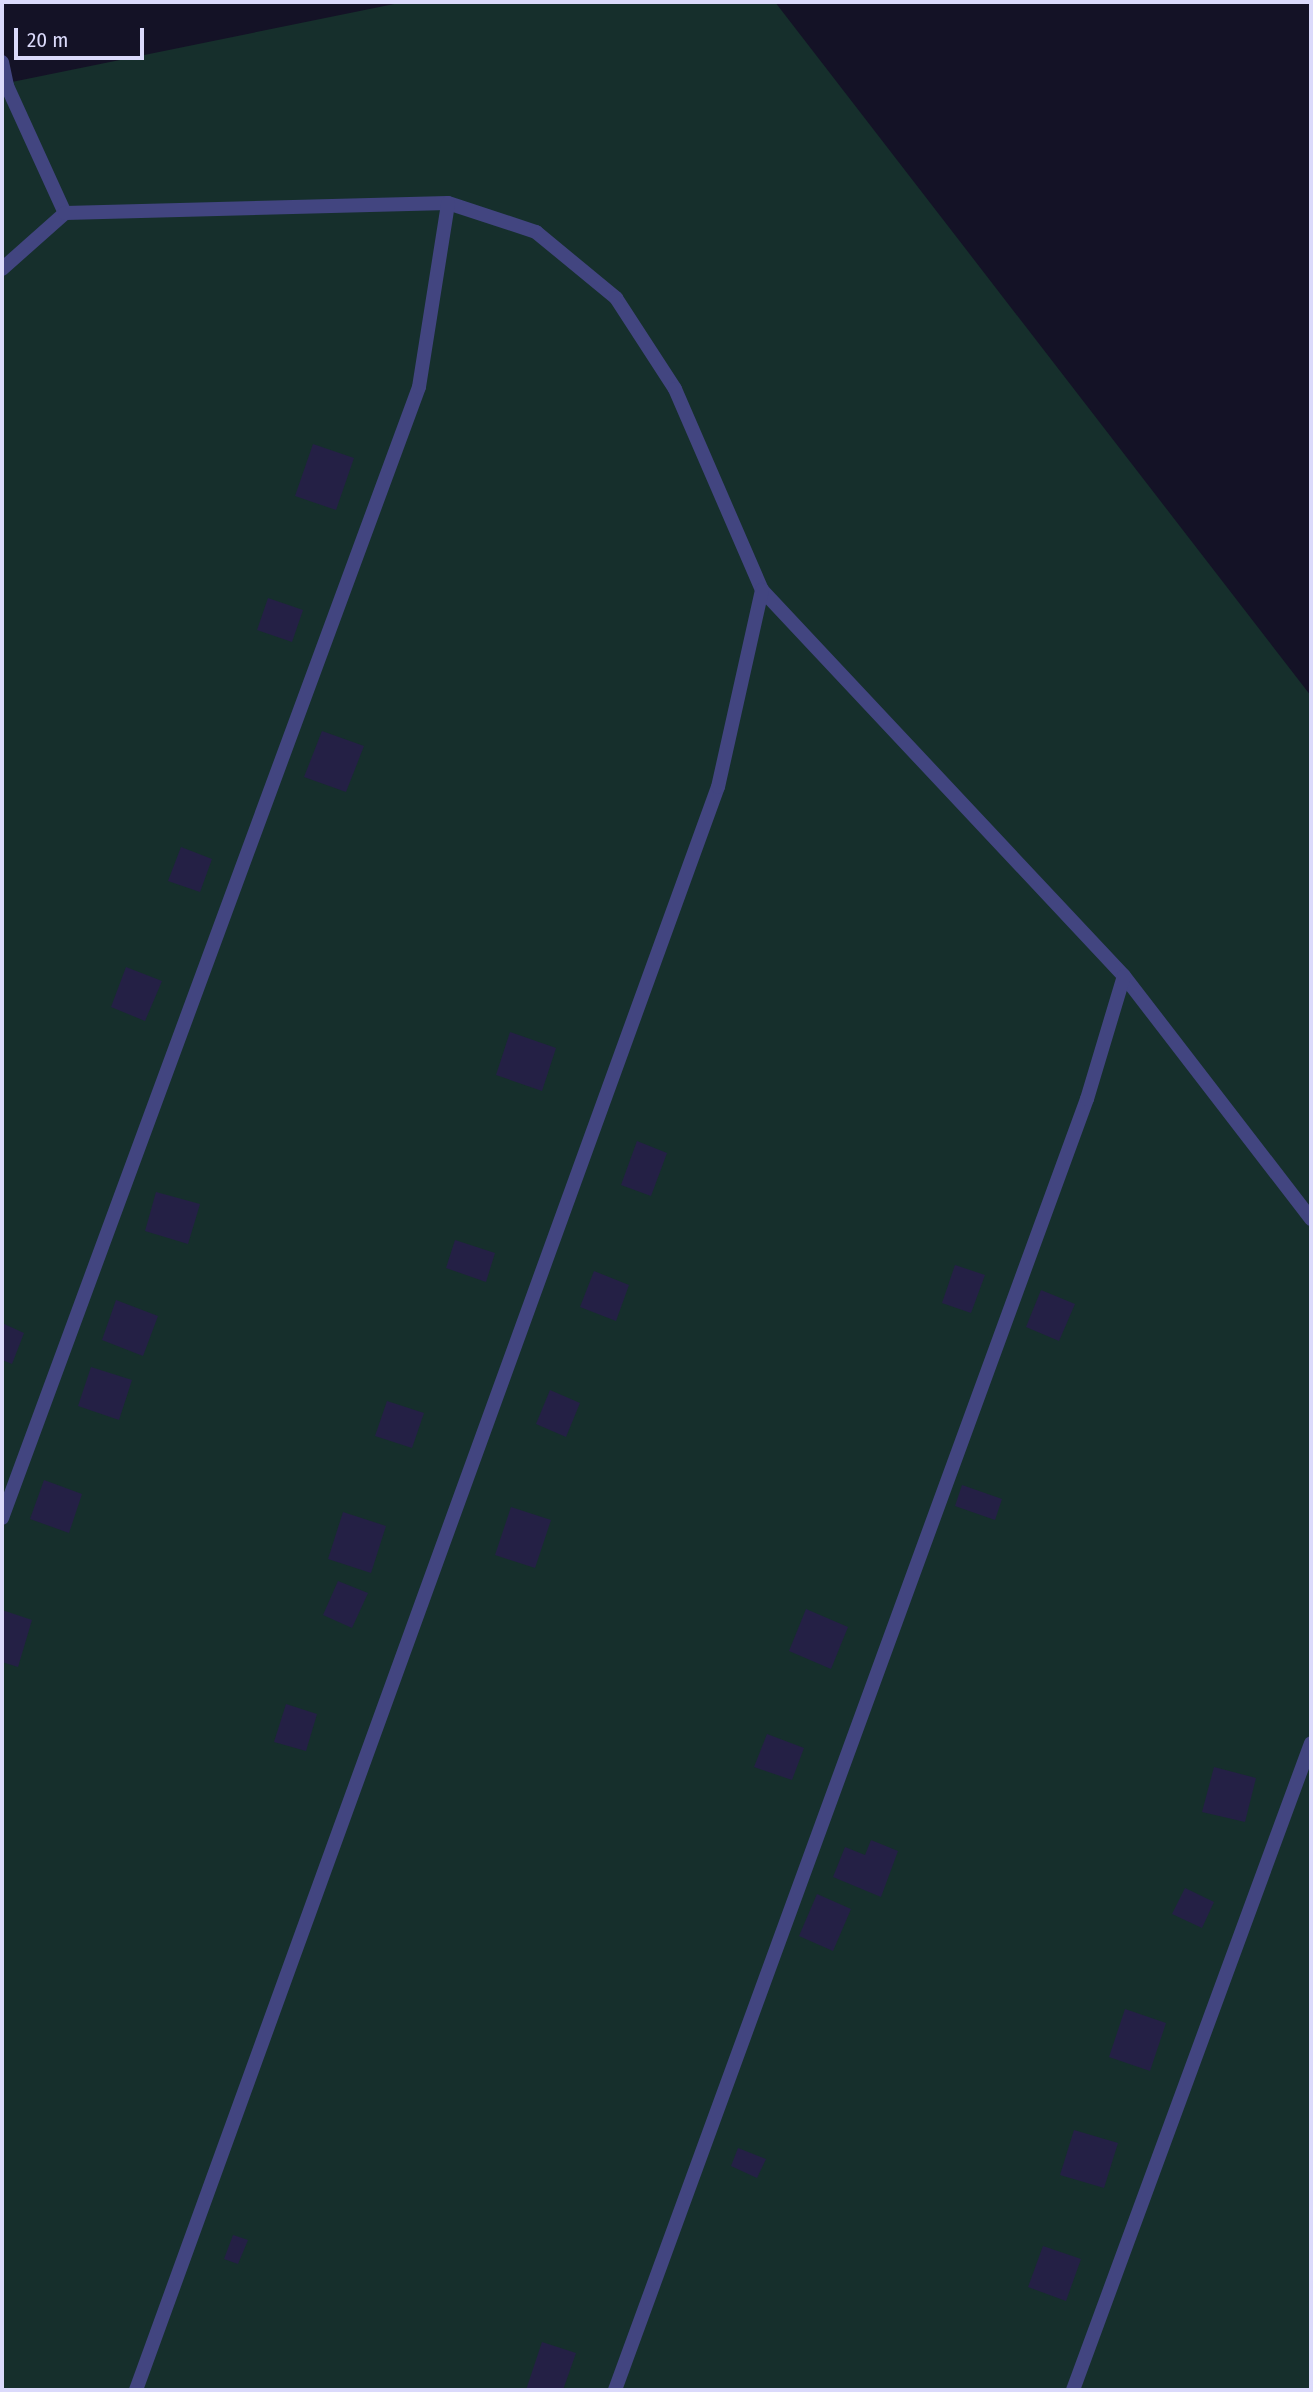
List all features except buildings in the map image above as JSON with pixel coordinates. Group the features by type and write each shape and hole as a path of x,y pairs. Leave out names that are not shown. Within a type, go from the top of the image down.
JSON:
{"street":[{"path":"2,62 7,86 65,213"},
{"path":"2,1518 419,387 448,203"},
{"path":"2,269 65,213 448,203 536,232 616,298 676,389 762,590 1124,976 1311,1219"},
{"path":"136,2390 718,787 762,590"},
{"path":"615,2390 1087,1099 1124,976"},
{"path":"1073,2390 1311,1744"}],"green space":[{"path":"404,2 775,2 1311,696 1311,2390 2,2390 2,84"}]}
